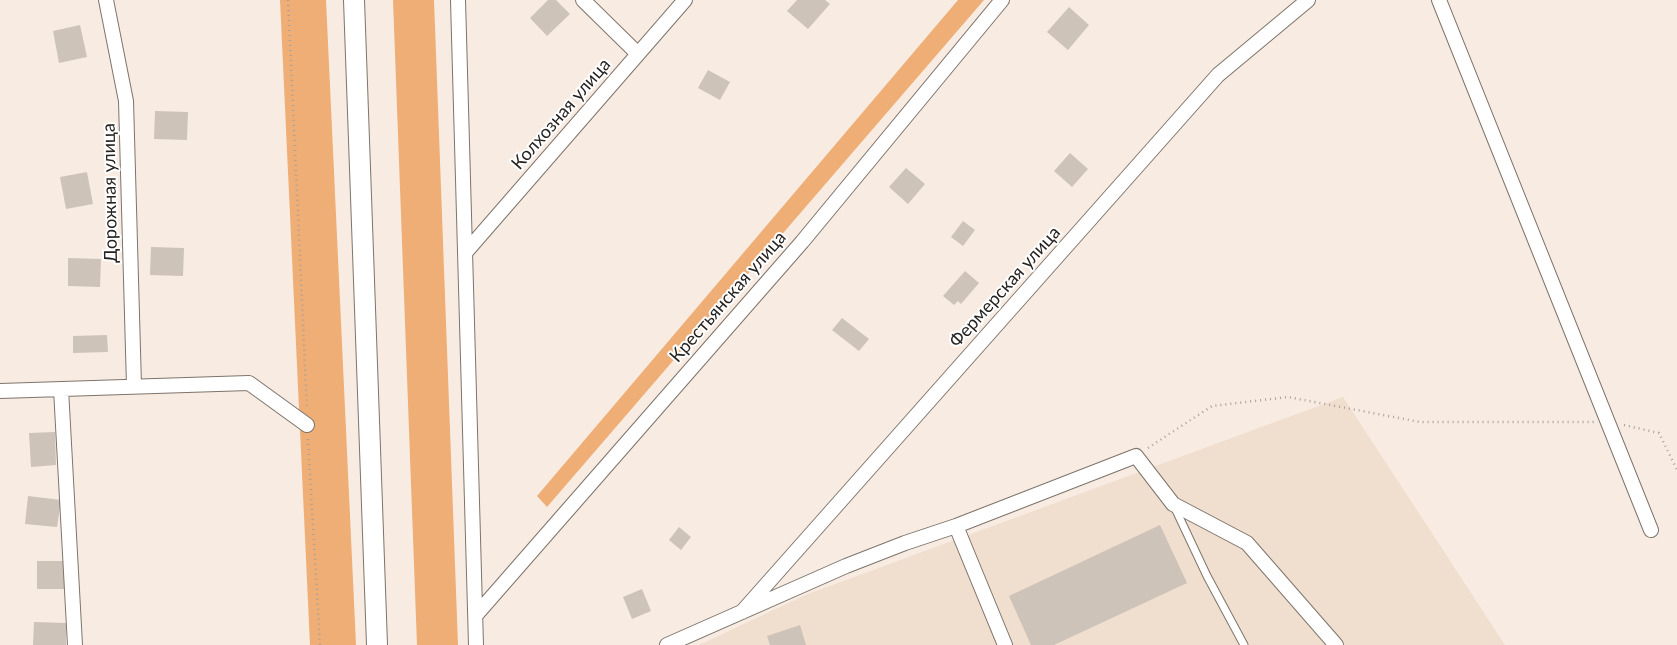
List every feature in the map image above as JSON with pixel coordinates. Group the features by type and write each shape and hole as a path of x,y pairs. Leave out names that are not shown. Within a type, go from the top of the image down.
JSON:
{"street":[{"name":"Дорожная улица","path":"106,0 126,101 134,386"},
{"path":"354,0 377,645"},
{"path":"458,0 476,645"},
{"path":"583,0 638,54"},
{"name":"Колхозная улица","path":"465,254 684,0"},
{"name":"Крестьянская улица","path":"476,614 802,242 1002,0"},
{"name":"Фермерская улица","path":"742,612 1218,75 1308,0"},
{"path":"1439,0 1651,530"},
{"path":"0,391 249,383 307,425"},
{"path":"61,389 76,645"},
{"path":"667,645 880,553 934,532 956,526 1136,456 1173,504 1247,544 1336,645"},
{"path":"956,526 1005,645"}],"lane":[{"path":"1173,504 1207,576 1244,645"}],"path":[{"path":"288,0 307,425 320,645"},
{"path":"1136,456 1212,406 1288,397 1420,422 1608,421 1659,433 1677,470"}],"shaded area":[{"path":"280,0 326,0 356,645 310,645"},
{"path":"393,0 434,0 458,645 417,645"},
{"path":"958,0 984,0 547,507 537,496"},
{"path":"1343,397 1505,645 699,645 808,594"}],"building":[{"path":"548,0 556,0 570,14 547,36 530,18"},
{"path":"797,0 825,0 830,4 808,29 787,11"},
{"path":"1069,7 1089,25 1068,50 1047,32"},
{"path":"80,25 87,57 59,63 53,31"},
{"path":"708,70 730,82 720,100 698,88"},
{"path":"155,111 188,112 187,140 154,139"},
{"path":"1070,153 1088,169 1072,187 1054,171"},
{"path":"906,168 925,184 908,204 889,187"},
{"path":"87,172 93,204 66,209 60,177"},
{"path":"963,221 975,230 963,246 951,237"},
{"path":"151,247 184,248 183,276 150,275"},
{"path":"68,258 101,259 100,287 68,286"},
{"path":"965,271 979,283 961,304 958,301 954,305 943,296"},
{"path":"842,318 869,339 859,351 832,330"},
{"path":"107,335 108,352 73,353 73,336"},
{"path":"55,432 56,465 31,467 29,433"},
{"path":"28,496 61,500 57,527 25,524"},
{"path":"1160,525 1187,583 1054,645 1031,645 1009,596"},
{"path":"679,527 691,537 681,550 669,540"},
{"path":"37,561 70,561 69,589 37,589"},
{"path":"642,589 651,611 632,619 623,597"},
{"path":"34,622 66,623 66,645 33,645"},
{"path":"800,625 806,645 770,645 767,636"}]}
